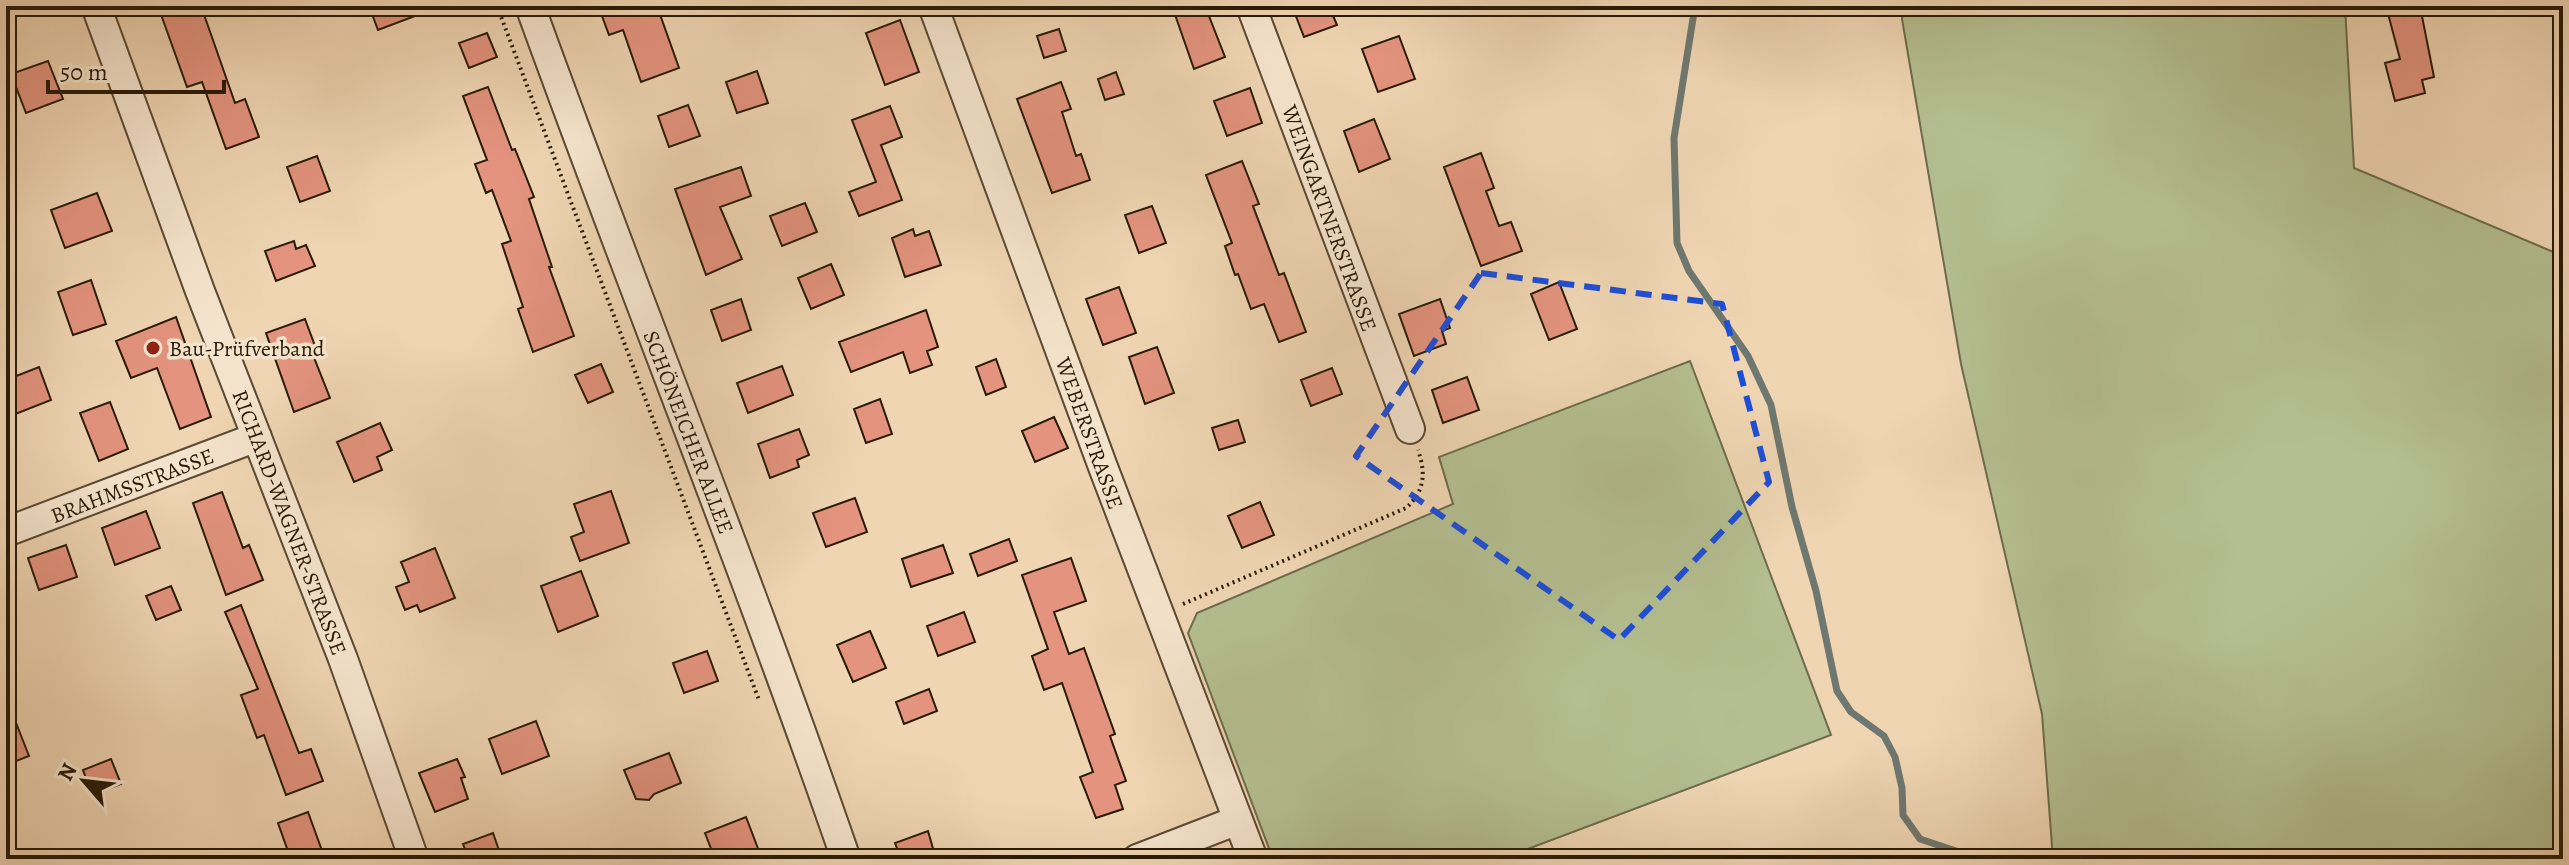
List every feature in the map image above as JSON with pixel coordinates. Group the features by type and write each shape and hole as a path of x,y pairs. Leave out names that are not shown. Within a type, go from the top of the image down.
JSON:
{"street":[{"name":"RICHARD-WAGNER-STRASSE","path":"96,6 200,291 347,671 414,859"},
{"name":"SCHÖNEICHER ALLEE","path":"530,6 608,221 733,546 846,859"},
{"name":"WEBERSTRASSE","path":"933,6 1253,859"},
{"name":"WEINGARTNERSTRASSE","path":"1251,6 1410,429"},
{"name":"BRAHMSSTRASSE","path":"6,532 257,437"},
{"path":"1137,859 1238,820"}],"path":[{"path":"497,6 763,709"},
{"path":"1159,615 1406,508 1418,493 1424,471 1410,429"}],"highlighted area":[{"path":"1481,273 1722,304 1769,482 1619,640 1356,456"}],"green space":[{"path":"1904,6 2345,6 2354,168 2563,256 2563,859 2053,859 2042,714 1961,364 1902,19"},
{"path":"1690,361 1831,735 1501,859 1273,859 1188,633 1197,613 1453,504 1439,457"}],"building":[{"path":"158,6 201,6 235,103 245,99 259,137 226,149 202,82 187,87"},
{"path":"369,6 436,6 436,8 378,30"},
{"path":"627,6 657,6 679,68 641,82 623,30 609,35 602,16"},
{"path":"1172,6 1205,6 1225,57 1194,69"},
{"path":"1292,6 1329,6 1337,25 1304,37"},
{"path":"2386,6 2420,6 2434,77 2422,80 2425,93 2395,101 2385,63 2400,59"},
{"path":"900,20 919,72 885,85 866,33"},
{"path":"1059,29 1066,51 1044,58 1037,36"},
{"path":"487,33 497,57 469,68 459,43"},
{"path":"1399,36 1415,79 1378,92 1362,49"},
{"path":"48,61 63,99 26,113 11,74"},
{"path":"757,71 768,103 737,113 726,82"},
{"path":"1116,72 1124,94 1105,100 1098,79"},
{"path":"1061,82 1071,109 1062,112 1076,156 1081,154 1090,180 1052,193 1017,99"},
{"path":"488,87 534,197 529,199 574,336 533,352 518,309 523,307 502,244 511,241 492,190 486,193 475,164 487,160 463,96"},
{"path":"1250,88 1262,123 1227,136 1214,101"},
{"path":"688,105 700,136 669,147 658,116"},
{"path":"890,106 902,137 881,145 902,200 859,216 849,192 876,182 852,120"},
{"path":"1374,119 1390,159 1359,172 1344,131"},
{"path":"1481,153 1494,188 1486,191 1499,226 1511,222 1522,251 1481,266 1444,167"},
{"path":"317,156 330,191 300,202 287,167"},
{"path":"1242,161 1259,204 1253,206 1279,275 1284,273 1306,332 1279,342 1264,304 1251,309 1238,274 1235,275 1225,246 1232,243 1206,175"},
{"path":"741,167 751,196 720,207 742,259 706,275 675,189"},
{"path":"97,193 112,231 65,248 51,210"},
{"path":"805,203 817,232 782,246 770,216"},
{"path":"1152,206 1166,243 1139,253 1125,215"},
{"path":"913,229 915,236 929,231 941,265 905,277 892,238"},
{"path":"294,241 296,249 306,245 315,266 276,281 265,251"},
{"path":"831,264 844,295 811,309 798,278"},
{"path":"91,280 106,324 73,335 58,292"},
{"path":"1559,282 1577,329 1549,340 1531,294"},
{"path":"1119,287 1136,333 1103,345 1086,299"},
{"path":"741,299 751,330 722,341 711,310"},
{"path":"1440,299 1450,328 1442,331 1446,344 1414,356 1399,314"},
{"path":"926,310 938,347 927,351 932,365 910,373 903,352 851,372 839,342"},
{"path":"176,317 211,417 180,429 157,368 131,378 116,341"},
{"path":"305,319 318,354 313,355 330,398 294,412 266,333"},
{"path":"1157,347 1174,393 1145,404 1129,357"},
{"path":"996,359 1006,387 986,395 976,367"},
{"path":"601,364 613,392 588,403 575,375"},
{"path":"782,366 793,395 748,413 737,383"},
{"path":"39,367 51,400 13,415 6,398 6,380"},
{"path":"1332,368 1342,394 1311,406 1301,380"},
{"path":"1467,377 1479,410 1443,423 1432,390"},
{"path":"880,399 892,434 866,443 854,409"},
{"path":"110,402 128,449 99,461 80,413"},
{"path":"1054,417 1068,448 1035,462 1022,431"},
{"path":"1238,420 1245,442 1219,450 1212,428"},
{"path":"380,423 392,450 377,457 382,470 354,482 337,442"},
{"path":"799,429 809,455 797,460 799,467 770,478 758,444"},
{"path":"611,491 629,543 580,561 571,537 584,532 574,504"},
{"path":"222,492 243,548 249,545 263,580 226,595 193,503"},
{"path":"855,498 867,532 826,547 813,513"},
{"path":"1260,502 1274,535 1242,548 1228,516"},
{"path":"146,511 160,548 115,565 102,528"},
{"path":"1009,539 1017,561 978,576 970,554"},
{"path":"66,545 77,577 39,590 28,558"},
{"path":"943,545 953,573 911,587 902,559"},
{"path":"435,548 455,598 420,612 417,605 405,610 396,587 409,582 401,562"},
{"path":"1071,558 1086,601 1054,612 1069,654 1084,648 1115,734 1110,736 1126,781 1115,785 1123,809 1096,818 1080,777 1093,772 1062,683 1044,690 1032,656 1048,649 1022,575"},
{"path":"581,571 598,616 558,632 541,586"},
{"path":"171,586 181,610 156,620 146,596"},
{"path":"241,605 299,753 311,749 323,781 286,795 264,735 257,738 241,695 258,689 225,612"},
{"path":"964,612 975,642 938,656 927,626"},
{"path":"870,631 886,668 853,682 837,645"},
{"path":"707,651 718,681 684,693 673,663"},
{"path":"929,689 937,711 904,724 896,702"},
{"path":"6,701 29,756 6,765"},
{"path":"536,721 549,756 502,774 489,739"},
{"path":"669,753 681,783 654,794 649,800 636,799 624,770"},
{"path":"111,759 121,784 92,795 83,770"},
{"path":"457,759 465,777 461,778 468,799 435,812 419,773"},
{"path":"308,812 325,859 297,859 296,852 289,854 278,823"},
{"path":"746,817 762,859 715,859 705,833"},
{"path":"928,831 936,859 901,859 895,843"},
{"path":"493,833 502,859 469,859 463,844"}],"waterway":[{"path":"1695,6 1674,138 1677,243 1689,271 1748,356 1771,405 1792,507 1816,591 1837,691 1851,712 1884,736 1895,757 1902,788 1903,815 1920,839 1990,859"}],"place":[{"name":"Bau-Prüfverband","path":"153,348"}]}
